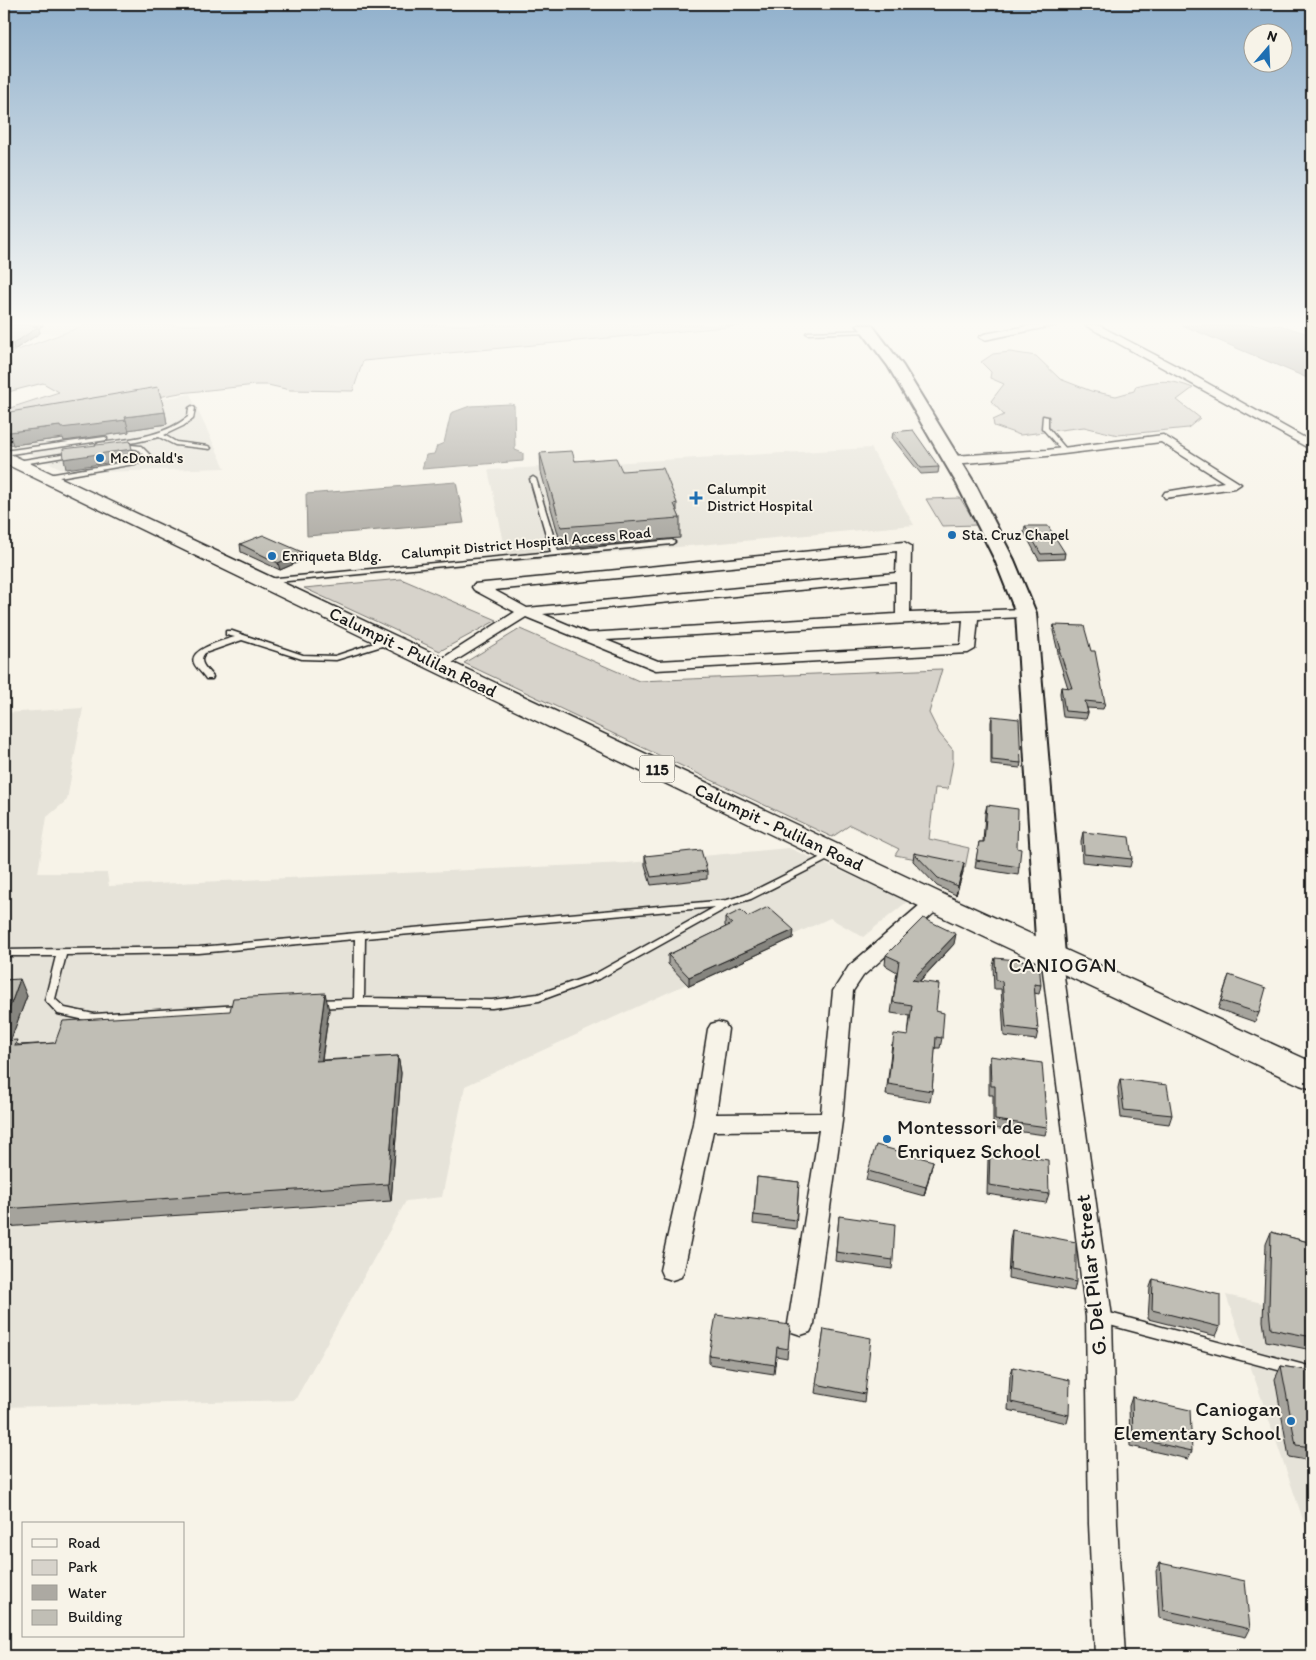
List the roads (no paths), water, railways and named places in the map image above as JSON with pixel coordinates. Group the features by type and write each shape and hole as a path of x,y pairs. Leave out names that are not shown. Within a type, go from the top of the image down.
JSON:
{"main road":[{"name":"Calumpit - Pulilan Road","path":"9,458 935,902 1312,1076"}],"street":[{"path":"918,402 953,460 1013,575 1026,614 1050,955"},
{"path":"1234,402 1312,447"},
{"path":"953,460 1064,451 1163,438 1235,484 1169,496"},
{"path":"902,618 904,546 479,587 525,612 584,638 656,666 968,649 971,614"},
{"path":"438,665 525,612 903,576"},
{"path":"584,638 971,614 1026,614"},
{"path":"801,1324 831,1121 843,991 856,971 935,902"},
{"name":"G. Del Pilar Street","path":"1050,955 1099,1317 1103,1524 1110,1656"},
{"path":"672,1270 704,1123 718,1029"},
{"path":"704,1123 831,1121"}],"lane":[{"path":"9,458 161,436 174,430 191,418 192,408"},
{"path":"1045,417 1045,428 1064,451"},
{"path":"9,458 174,430"},
{"path":"161,436 175,443 208,448"},
{"path":"48,477 140,461 147,455 139,447 133,446 97,450"},
{"path":"9,458 80,453"},
{"path":"533,479 555,553"},
{"name":"Calumpit District Hospital Access Road","path":"264,581 672,542"},
{"path":"229,633 302,657 336,658 389,641"},
{"path":"209,677 197,662 197,656 202,651 242,638"},
{"path":"4,953 199,950 731,902 748,897 835,854"},
{"path":"300,1005 358,1002 492,1004 539,997 598,976 731,902"},
{"path":"358,1002 360,935"},
{"path":"62,952 50,1000 62,1011 94,1018 250,1008"},
{"path":"1099,1317 1312,1373"}],"water":[{"path":"514,405 515,450 523,453 523,461 422,469 426,455 434,454 437,446 444,443 451,413 470,406"},
{"path":"456,482 464,523 307,536 306,494"}],"place":[{"name":"McDonald's","path":"100,458"},
{"name":"Calumpit District Hospital","path":"696,498"},
{"name":"Sta. Cruz Chapel","path":"952,535"},
{"name":"Enriqueta Bldg.","path":"272,556"},
{"name":"Montessori de Enriquez School","path":"887,1139"},
{"name":"Caniogan Elementary School","path":"1291,1421"}],"district":[{"name":"CANIOGAN","path":"1063,965"}]}
